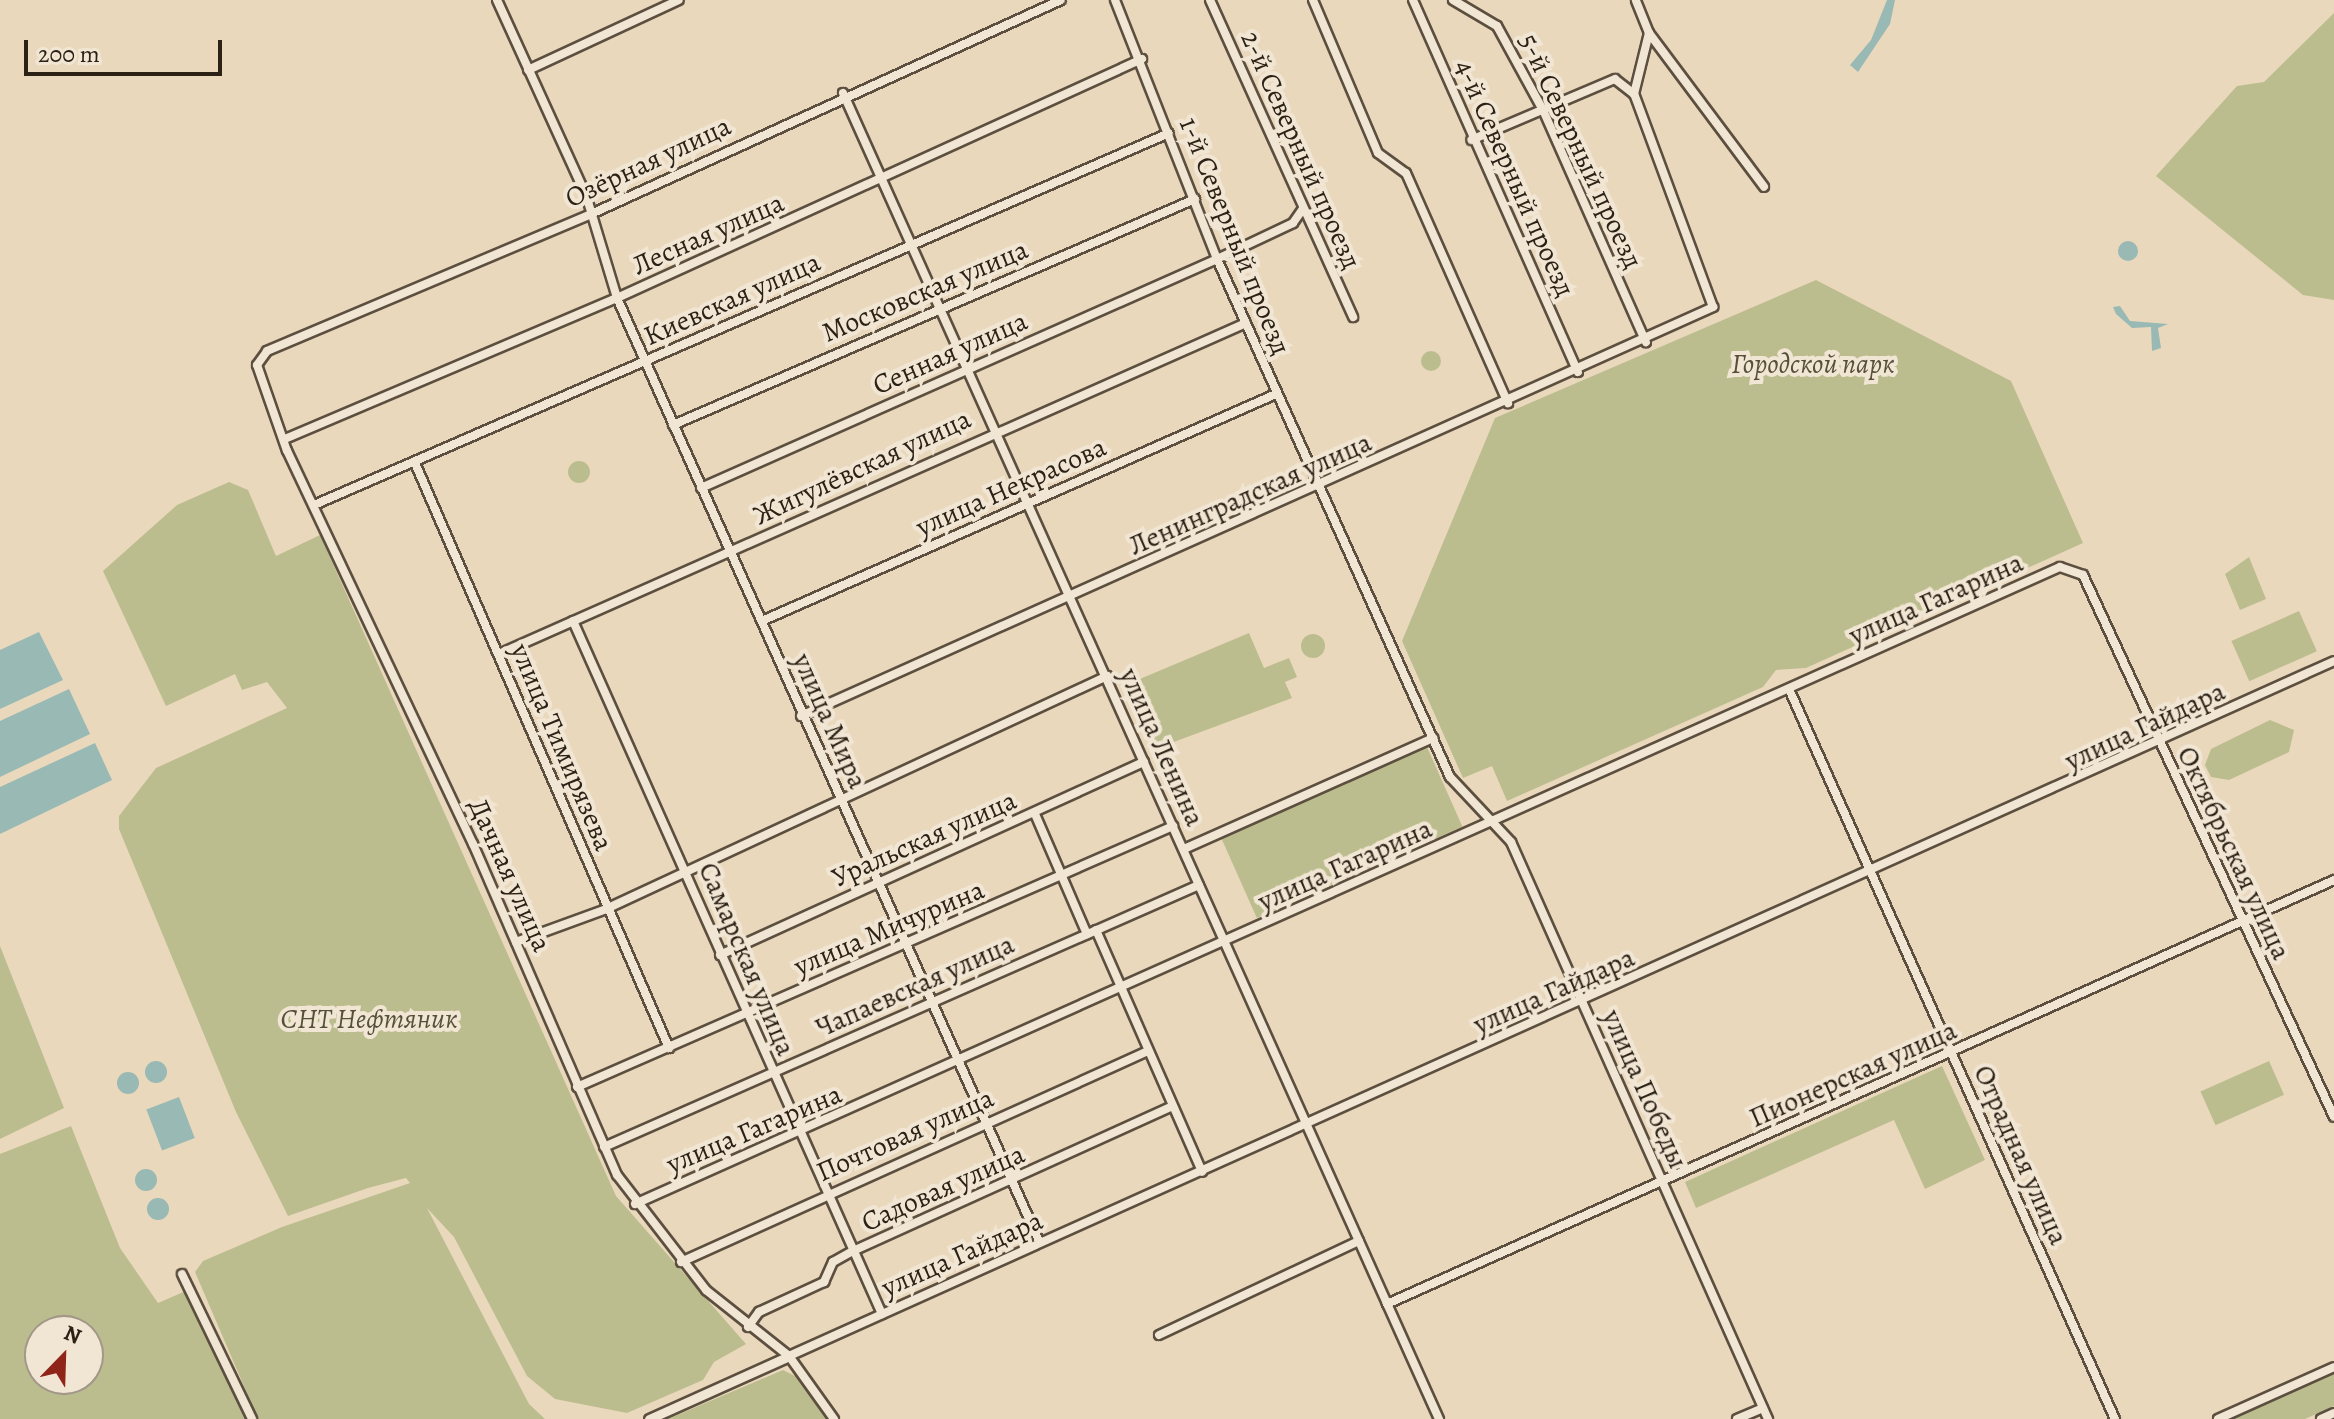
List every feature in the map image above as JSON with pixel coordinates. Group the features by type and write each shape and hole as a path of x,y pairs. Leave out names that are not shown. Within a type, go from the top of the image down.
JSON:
{"street":[{"name":"улица Мира","path":"497,0 591,214 617,298 701,488 764,620 801,716 1040,1243"},
{"path":"528,70 679,0"},
{"name":"Озёрная улица","path":"257,365 267,351 591,214 843,93 1061,0"},
{"name":"1-й Северный проезд","path":"1115,0 1142,59 1217,259 1319,487"},
{"name":"2-й Северный проезд","path":"1210,0 1302,210 1353,317"},
{"path":"1313,0 1378,153 1406,173 1508,403"},
{"name":"4-й Северный проезд","path":"1413,0 1471,140 1578,372"},
{"name":"5-й Северный проезд","path":"1453,0 1497,26 1543,110 1646,342"},
{"path":"1636,0 1649,33 1764,187"},
{"path":"1471,140 1615,79 1634,94 1649,33"},
{"name":"Лесная улица","path":"287,438 617,298 1142,59"},
{"name":"улица Ленина","path":"843,93 1031,501 1071,598 1439,1419"},
{"name":"Ленинградская улица","path":"801,716 1646,342 1713,307 1634,94"},
{"name":"Киевская улица","path":"314,505 1169,133"},
{"name":"Московская улица","path":"673,425 1195,199"},
{"name":"Сенная улица","path":"701,488 1217,259 1293,223 1302,210"},
{"name":"Жигулёвская улица","path":"499,654 731,553 997,428 1246,323"},
{"name":"Дачная улица","path":"257,365 314,505 516,942 604,1147 635,1204 681,1262 748,1327 789,1356 834,1419"},
{"name":"улица Некрасова","path":"764,620 1276,394"},
{"name":"улица Тимирязева","path":"415,463 606,909 669,1048"},
{"name":"улица Победы","path":"1319,487 1433,738 1465,797 1495,820 1582,1002 1768,1419"},
{"name":"улица Гагарина","path":"635,1204 960,1064 1495,820 2073,566"},
{"name":"Октябрьская улица","path":"2073,566 2334,1117"},
{"name":"Самарская улица","path":"573,621 685,868 799,1135 882,1314"},
{"name":"улица Гайдара","path":"789,1356 2160,745 2334,661"},
{"path":"516,942 606,909 685,868 1107,676"},
{"name":"Отрадная улица","path":"1789,689 2115,1419"},
{"path":"1184,849 1433,738"},
{"name":"Уральская улица","path":"720,955 1144,762"},
{"path":"1035,814 1062,878 1122,991 1202,1172"},
{"name":"улица Мичурина","path":"577,1087 906,942 1062,878 1173,826"},
{"name":"Пионерская улица","path":"1387,1304 2334,880"},
{"name":"Чапаевская улица","path":"604,1147 1199,885"},
{"name":"Почтовая улица","path":"681,1262 1148,1051"},
{"name":"Садовая улица","path":"748,1327 759,1312 824,1282 833,1262 853,1251 1013,1182 1173,1106"},
{"path":"1159,1335 1359,1241"},
{"path":"182,1274 252,1419"},
{"path":"649,1419 789,1356"},
{"path":"2218,1419 2334,1367"},
{"path":"1737,1419 1763,1408"},
{"path":"2321,1419 2334,1413"}],"green space":[{"path":"2334,13 2334,300 2303,295 2156,176 2237,86 2264,82"},
{"name":"Городской парк","path":"1816,280 2011,381 2083,543 1806,668 1776,670 1763,687 1507,801 1492,766 1463,778 1402,641 1495,418"},
{"path":"1431,351 1438,354 1441,361 1438,368 1431,371 1424,368 1421,361 1424,354"},
{"path":"579,461 587,464 590,472 587,480 579,483 571,480 568,472 571,464"},
{"name":"СНТ Нефтяник","path":"229,482 248,490 276,556 320,535 616,1196 746,1344 714,1362 703,1380 627,1413 555,1399 527,1376 454,1237 427,1208 529,1404 545,1419 258,1419 195,1272 203,1261 282,1227 410,1183 406,1178 368,1188 288,1216 236,1112 119,829 119,816 156,768 287,708 267,682 242,690 235,674 166,706 103,571 177,505"},
{"path":"2249,557 2266,599 2240,610 2225,574"},
{"path":"2299,611 2317,651 2249,681 2231,641"},
{"path":"1249,633 1264,668 1289,658 1297,677 1285,682 1292,698 1155,749 1128,684"},
{"path":"1313,634 1324,641 1325,646 1318,657 1313,658 1302,651 1301,646 1308,635"},
{"path":"2270,720 2294,730 2289,752 2229,780 2211,777 2205,765 2211,749"},
{"path":"1427,747 1462,826 1257,918 1221,839"},
{"path":"0,946 64,1108 0,1139"},
{"path":"2269,1061 2284,1095 2216,1125 2200,1092"},
{"path":"1942,1066 1985,1160 1925,1189 1894,1120 1696,1208 1685,1182"},
{"path":"71,1126 120,1248 158,1303 188,1290 246,1419 0,1419 0,1154"},
{"path":"783,1370 805,1381 826,1419 668,1419"},
{"path":"2334,1373 2334,1406 2305,1419 2231,1419"}],"water":[{"path":"1887,0 1895,0 1890,24 1858,72 1850,65 1871,40"},
{"path":"2128,241 2135,244 2138,251 2135,258 2128,261 2121,258 2118,251 2121,244"},
{"path":"2120,306 2130,321 2168,324 2158,328 2161,348 2152,351 2151,327 2132,328 2116,314 2113,307"},
{"path":"39,632 63,680 0,709 0,650"},
{"path":"69,689 90,734 0,777 0,721"},
{"path":"95,743 112,780 0,834 0,787"},
{"path":"156,1061 164,1064 167,1072 164,1080 156,1083 148,1080 145,1072 148,1064"},
{"path":"128,1072 136,1075 139,1083 136,1091 128,1094 120,1091 117,1083 120,1075"},
{"path":"179,1097 195,1138 162,1151 146,1110"},
{"path":"146,1169 154,1172 157,1180 154,1188 146,1191 138,1188 135,1180 138,1172"},
{"path":"158,1198 166,1201 169,1209 166,1217 158,1220 150,1217 147,1209 150,1201"}]}
